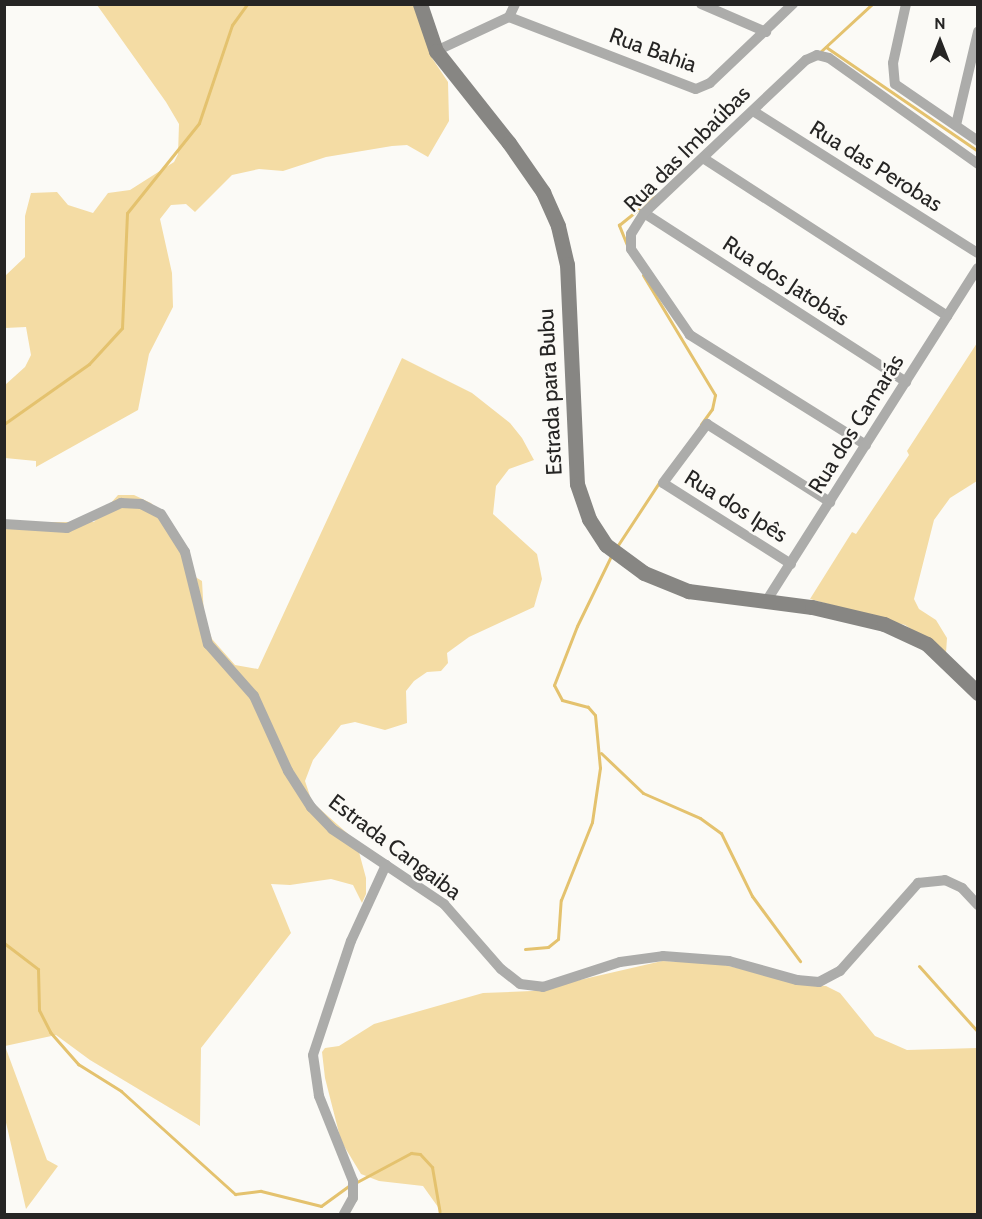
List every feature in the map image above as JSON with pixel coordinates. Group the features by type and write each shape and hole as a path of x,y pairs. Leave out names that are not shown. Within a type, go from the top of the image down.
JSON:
{"street":[{"name":"Estrada para Bubu","path":"420,4 436,51 509,143 543,192 558,226 567,264 577,484 589,519 606,545 625,561 666,584 712,595 767,600 884,624 906,633 946,659 978,693"},
{"path":"436,51 509,17 514,4"},
{"path":"701,4 766,32"},
{"name":"Rua Bahia","path":"509,17 696,89 711,83 793,4"},
{"path":"906,4 893,78 899,89 978,141"},
{"path":"956,125 978,32"},
{"name":"Rua das Imbaúbas","path":"866,445 690,335 631,249 631,234 644,213 806,60 823,55 978,164"},
{"name":"Rua das Perobas","path":"753,111 978,254"},
{"path":"703,158 947,316"},
{"name":"Rua dos Jatobás","path":"644,213 906,382"},
{"name":"Rua dos Camarás","path":"767,600 978,268"},
{"name":"Rua dos Ipês","path":"791,564 663,483 707,424 830,502"},
{"name":"Estrada Cangaiba","path":"4,524 67,528 107,506 121,503 141,504 161,514 185,552 208,644 254,696 301,795 332,829 444,904 501,969 530,987 558,984 620,962 663,956 729,961 797,980 819,982 840,971 918,883 945,880 962,888 978,905"},
{"path":"344,1215 353,1198 352,1181 319,1096 313,1055 351,941 386,865"}],"shaded area":[{"path":"97,5 418,5 432,58 448,82 449,121 428,157 407,145 392,146 326,157 283,171 259,169 232,175 195,212 186,204 171,205 160,219 172,273 173,307 149,354 138,410 36,467 36,461 5,458 5,385 25,367 31,355 26,327 5,328 5,276 25,257 25,216 31,193 57,192 68,205 93,213 108,193 130,190 174,162 178,154 179,124"},
{"path":"977,343 977,481 950,498 934,520 914,599 919,609 936,620 947,638 946,653 905,625 810,599 852,532 856,534 909,455 907,451"},
{"path":"402,358 472,393 510,423 522,438 534,460 509,469 496,486 493,514 537,554 542,579 534,607 469,637 447,653 448,663 441,671 427,672 414,681 406,691 407,723 385,730 355,722 341,725 313,760 305,781 312,802 356,841 366,878 366,894 362,903 353,885 331,879 290,885 271,884 291,933 201,1048 200,1126 90,1060 56,1035 5,1046 47,1160 58,1166 26,1209 4,1114 4,522 94,522 118,495 134,495 151,503 166,519 192,575 202,581 204,616 212,639 235,665 258,669"},
{"path":"662,961 716,963 809,985 826,986 840,993 875,1036 907,1050 977,1048 977,1214 443,1214 423,1186 379,1181 361,1174 341,1141 325,1078 322,1052 325,1048 339,1046 374,1024 483,993 532,991"}],"waterway":[{"path":"4,424 89,364 122,328 127,213 199,123 232,25 247,4"},
{"path":"820,52 872,4"},
{"path":"826,47 978,151"},
{"path":"627,245 619,225 655,196"},
{"path":"643,275 715,395 712,409 701,424"},
{"path":"616,548 660,481"},
{"path":"525,949 548,947 558,939 561,900 592,822 600,768 595,715 588,707 562,700 554,685 577,626 611,556"},
{"path":"601,753 643,793 700,818 721,833 752,896 800,961"},
{"path":"4,943 38,969 39,1010 50,1032 78,1064 121,1091 235,1194 261,1191 321,1206 349,1186"},
{"path":"919,966 978,1032"},
{"path":"355,1183 411,1153 420,1154 432,1167 440,1214"}]}
